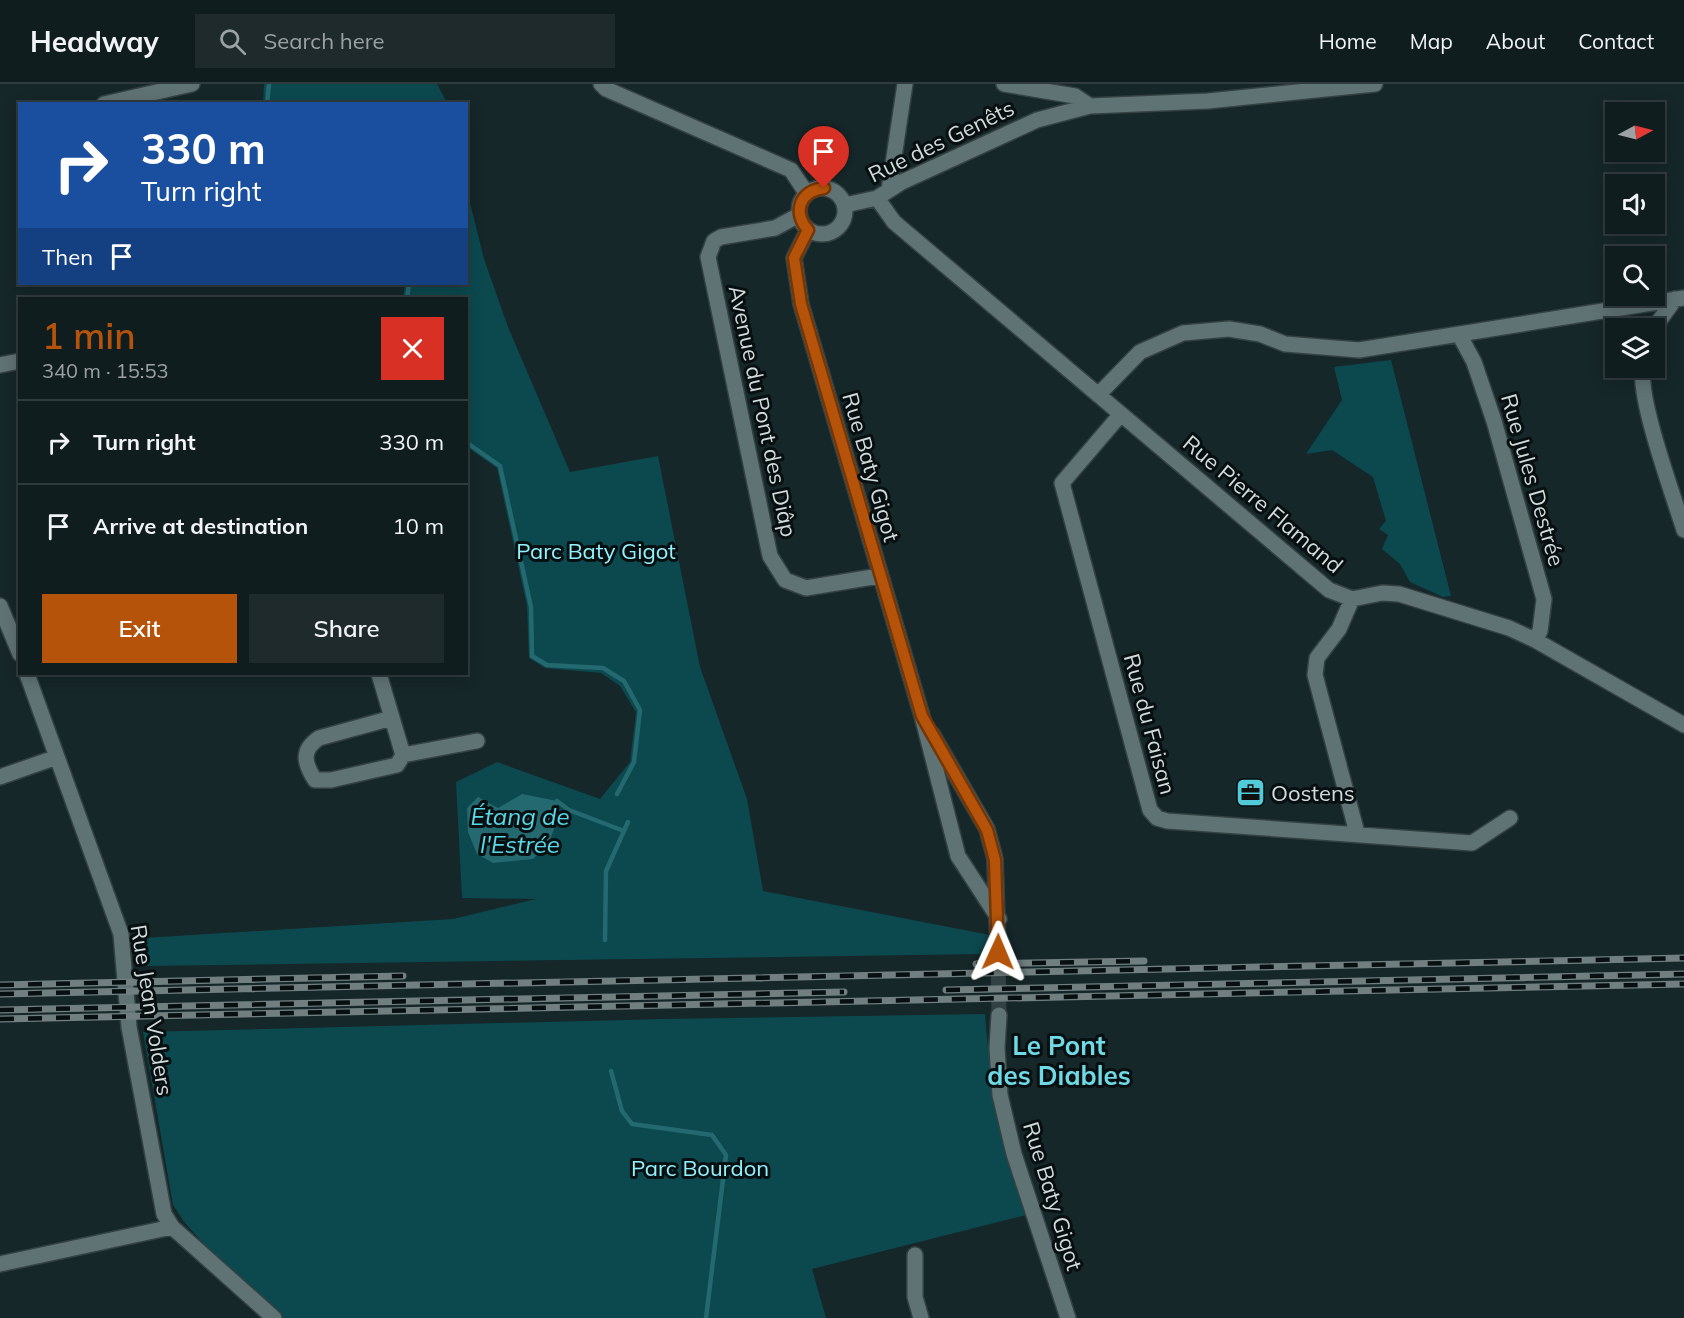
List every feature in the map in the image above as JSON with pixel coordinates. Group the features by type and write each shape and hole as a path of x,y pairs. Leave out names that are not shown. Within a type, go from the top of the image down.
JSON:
{"street":[{"path":"113,102 192,84"},
{"path":"601,84 606,89 791,170 807,194"},
{"path":"883,194 905,84"},
{"path":"1004,84 1075,96 1090,106 1209,101 1375,84"},
{"name":"Rue des Genêts","path":"845,205 883,194 948,160 1037,120 1090,106"},
{"path":"815,189 833,190 845,205 842,224 836,231 827,234 808,230 799,215 800,203 807,194 815,189"},
{"name":"Rue Pierre Flamand","path":"883,194 894,222 1329,590 1352,599 1382,593 1399,594 1509,628 1535,640 1684,725"},
{"name":"Avenue du Pont des Diâp","path":"799,215 775,228 721,237 714,241 708,257 770,556 785,580 806,588 879,576"},
{"name":"Rue Baty Gigot","path":"808,230 794,258 801,304 879,576 922,716 958,856 999,919"},
{"path":"1098,395 1140,352 1183,333 1228,329 1260,334 1285,344 1359,350 1460,336 1679,299"},
{"path":"1663,318 1679,299"},
{"name":"Rue Jules Destrée","path":"1460,336 1474,362 1494,421 1544,599 1540,631 1535,640"},
{"path":"0,365 18,361"},
{"path":"1641,378 1684,530"},
{"name":"Rue du Faisan","path":"1121,414 1062,483 1150,810 1157,818 1167,821 1472,843 1510,818"},
{"path":"1352,599 1339,629 1317,658 1315,675 1357,833"},
{"path":"0,606 18,649"},
{"name":"Rue Jean Volders","path":"27,675 121,934 129,1027 161,1202 172,1227 274,1318"},
{"path":"379,675 403,755 397,765 331,780 315,780 307,768 305,756 309,744 319,738 392,718"},
{"name":"Rue Baty Gigot","path":"922,716 987,830 995,860 999,919 998,952"},
{"path":"403,755 477,741"},
{"path":"0,777 57,757"},
{"name":"Rue Baty Gigot","path":"999,1015 997,1048 1000,1095 1014,1154 1068,1318"},
{"path":"0,1264 172,1227"},
{"path":"915,1255 915,1297 921,1318"}],"green space":[{"path":"264,84 437,84 446,102 263,102"},
{"name":"Parc Baty Gigot","path":"468,195 484,259 508,327 570,472 658,456 700,667 747,799 763,891 990,935 983,954 146,966 144,938 453,919 536,899 462,898 456,782 497,762 600,799 630,762 636,712 620,686 601,673 545,668 529,658 527,606 497,468 468,448 468,297 403,297 405,285 468,285"},
{"path":"1391,360 1451,596 1443,597 1410,582 1400,564 1382,549 1388,535 1379,529 1386,521 1373,477 1332,450 1306,454 1342,400 1334,367"},
{"name":"Parc Bourdon","path":"985,1014 995,1090 1026,1215 812,1269 826,1318 271,1318 185,1223 173,1205 143,1032 664,1019"}],"water":[{"name":"Étang de l'Estrée","path":"522,794 557,801 559,816 548,845 533,859 493,863 477,854 468,832 467,808 478,797 498,808"}],"waterway":[{"path":"267,102 269,84"},
{"path":"407,297 409,285"},
{"path":"468,443 500,466 531,607 532,656 547,665 603,668 624,681 640,710 634,762 617,794"},
{"path":"557,801 569,810 624,831"},
{"path":"605,940 606,871 628,822"},
{"path":"611,1071 622,1111 632,1124 712,1135 726,1155 706,1318"}],"tunnel":[{"path":"998,952 999,1015"}],"railway":[{"path":"0,994 1684,958"},
{"path":"976,964 1144,961"},
{"path":"946,990 1684,974"},
{"path":"0,985 403,976"},
{"path":"0,1019 1684,984"},
{"path":"0,1010 844,992"}],"place":[{"name":"Oostens","path":"1250,793"}],"district":[{"name":"Le Pont des Diables","path":"1059,1060"}],"route":[{"path":"824,188 815,189 807,194 800,203 799,215 802,224 808,230 794,258 801,304 879,576 922,716 987,830 995,860 999,919 998,952"}]}
